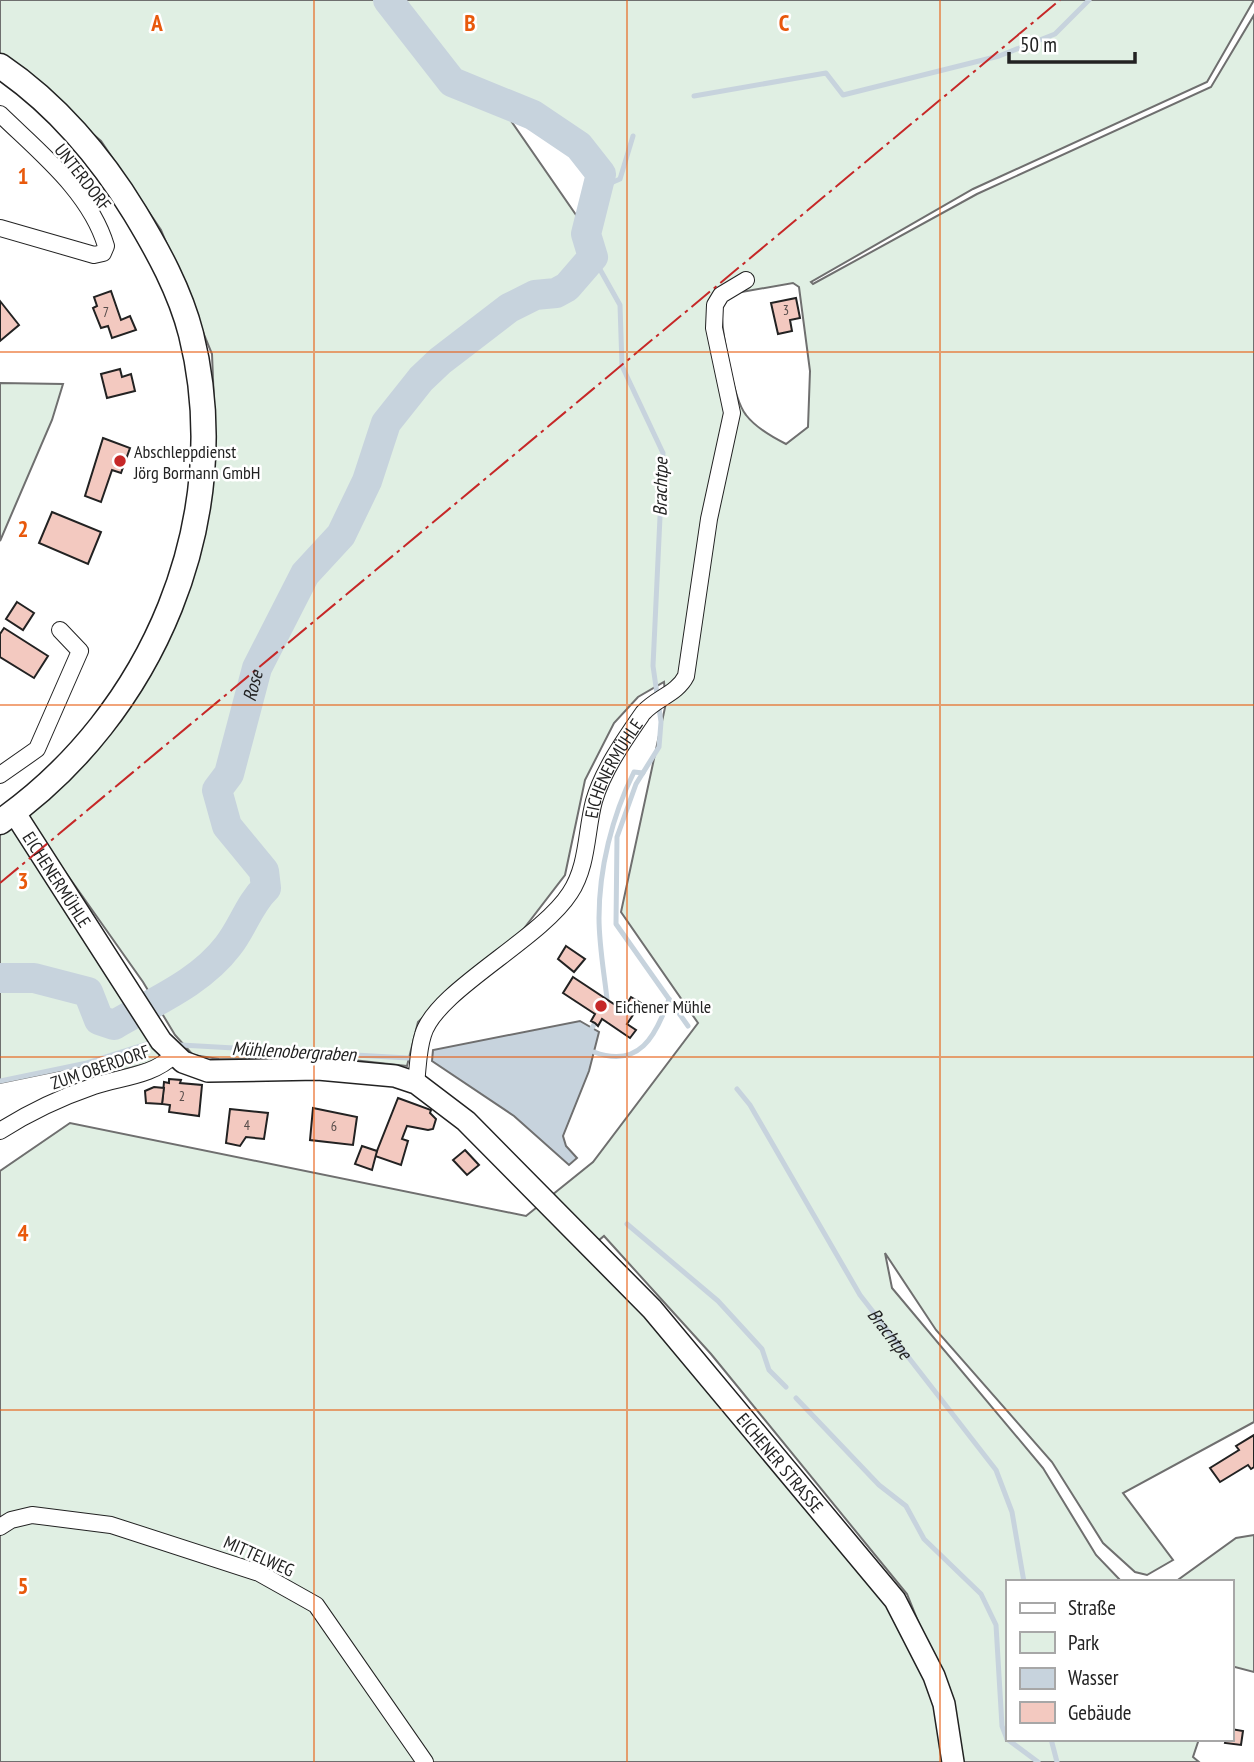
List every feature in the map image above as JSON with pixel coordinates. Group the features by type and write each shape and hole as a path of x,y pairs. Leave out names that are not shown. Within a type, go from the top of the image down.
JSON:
{"main road":[{"path":"1,69 62,119 92,150 124,194 166,268 179,300 196,356 202,398 200,485 192,537 169,613 148,658 94,740 62,773 7,817"},
{"name":"EICHENERMÜHLE","path":"7,817 174,1055 208,1071 363,1071 416,1083 466,1121 546,1200"},
{"name":"EICHENER STRASSE","path":"546,1200 652,1309 895,1600 934,1676 944,1704 953,1762"}],"street":[{"name":"UNTERDORF","path":"0,114 56,168 81,199 103,234 106,246 103,253 94,255 0,228"},
{"name":"EICHENERMÜHLE","path":"416,1083 423,1035 431,1019 465,985 515,948 570,894 582,866 594,799 602,780 651,704 683,682 709,519 732,413 713,316 721,296 746,280"},
{"path":"0,775 37,749 80,651 60,630"},
{"path":"37,749 62,773"},
{"name":"ZUM OBERDORF","path":"0,1131 36,1111 94,1086 161,1067 174,1055"},
{"name":"MITTELWEG","path":"0,1527 11,1520 32,1516 111,1525 259,1573 316,1605 425,1762"}],"green space":[{"path":"0,0 1254,0 1207,82 973,189 811,282 813,284 977,194 1211,87 1254,15 1254,1422 1123,1493 1173,1560 1147,1575 1135,1572 1103,1543 1052,1462 936,1330 885,1253 892,1288 1043,1468 1096,1555 1120,1580 1006,1580 1006,1741 1198,1741 1193,1757 1199,1762 963,1762 951,1703 907,1594 711,1354 604,1236 592,1246 887,1603 940,1709 945,1762 0,1762 0,1171 70,1123 526,1216 593,1162 698,1023 621,912 666,703 664,682 638,697 614,723 585,780 565,875 512,944 464,979 418,1022 407,1066 353,1060 219,1059 193,1055 175,1035 143,982 25,815 70,778 201,530 215,429 212,354 161,230 101,141 0,55","holes":["507,115 604,174 592,238","793,283 799,287 810,371 808,427 786,444 754,424 741,406 728,361 722,304 736,293"]},
{"path":"0,383 63,384 52,420 0,541"},
{"path":"12,824 162,1052 156,1061 92,1078 87,1065 0,1083 0,832"},
{"path":"1254,1535 1254,1672 1233,1667 1233,1580 1178,1580 1236,1538"}],"water":[{"path":"580,1021 599,1032 589,1071 563,1136 566,1146 577,1158 569,1165 514,1116 432,1061 433,1050"}],"building":[{"path":"111,291 121,320 130,316 136,330 112,338 108,326 101,328 93,308 97,306 94,297"},
{"path":"796,298 800,318 790,320 792,331 778,334 771,303"},
{"path":"0,301 19,325 0,341"},
{"path":"120,369 122,377 131,374 135,391 107,398 101,374"},
{"path":"103,438 130,448 121,473 112,470 101,502 85,496"},
{"path":"52,512 101,532 88,564 39,543"},
{"path":"17,602 34,613 23,630 6,619"},
{"path":"4,628 48,656 34,678 0,657 0,634"},
{"path":"566,946 585,959 574,972 558,959"},
{"name":"Eichener Mühle","path":"573,977 623,1010 631,997 641,1003 627,1024 636,1030 630,1038 602,1019 598,1026 591,1021 595,1014 563,993"},
{"path":"169,1079 202,1085 199,1116 169,1112 170,1105 162,1104 164,1082 169,1083"},
{"path":"154,1087 164,1088 162,1104 146,1103 145,1091"},
{"path":"398,1098 431,1110 430,1113 436,1119 433,1129 407,1126 402,1139 408,1141 401,1165 375,1156"},
{"path":"313,1108 357,1117 353,1145 310,1140"},
{"path":"230,1109 268,1113 264,1139 246,1137 240,1146 226,1143"},
{"path":"362,1146 377,1151 372,1170 355,1164"},
{"path":"465,1150 479,1165 467,1175 453,1160"},
{"path":"1254,1435 1254,1467 1251,1469 1248,1465 1220,1482 1210,1468 1239,1450 1236,1446"},
{"path":"1233,1729 1243,1731 1241,1745 1225,1743 1233,1741"}],"waterway":[{"name":"Rose","path":"0,978 34,978 88,992 99,1020 114,1025 190,981 204,971 228,946 266,888 264,871 227,826 217,790 229,774 257,668 305,574 341,535 367,481 386,423 421,379 509,308 535,295 556,293 567,287 593,257 586,234 601,174 579,146 533,115 452,82 388,0"},
{"path":"694,96 826,73 843,95 999,56 1055,34 1089,0"},
{"path":"597,189 620,179 633,136"},
{"name":"Brachtpe","path":"593,257 620,305 622,366 663,453 653,666 661,722 659,747 636,784 617,837 616,924 688,1026"},
{"path":"607,999 599,918 604,862 626,789 634,772 643,773"},
{"path":"594,1052 623,1056 644,1046 658,1025 669,999"},
{"path":"592,1028 595,1023"},
{"name":"Mühlenobergraben","path":"0,1081 87,1063 147,1044"},
{"name":"Mühlenobergraben","path":"181,1045 408,1058"},
{"name":"Brachtpe","path":"737,1089 750,1105 860,1295 996,1470 1012,1512 1024,1580"},
{"path":"627,1224 718,1301 762,1349 769,1370 786,1387"},
{"path":"796,1398 879,1485 906,1506 924,1539 981,1594 996,1625 1002,1726 1006,1736"},
{"path":"1010,1741 1038,1762"},
{"name":"Brachtpe","path":"1052,1741 1057,1762"}],"power":[{"path":"0,883 1060,0"}],"place":[{"name":"Abschleppdienst Jörg Bormann GmbH","path":"120,461"},
{"name":"Eichener Mühle","path":"601,1006"}]}
